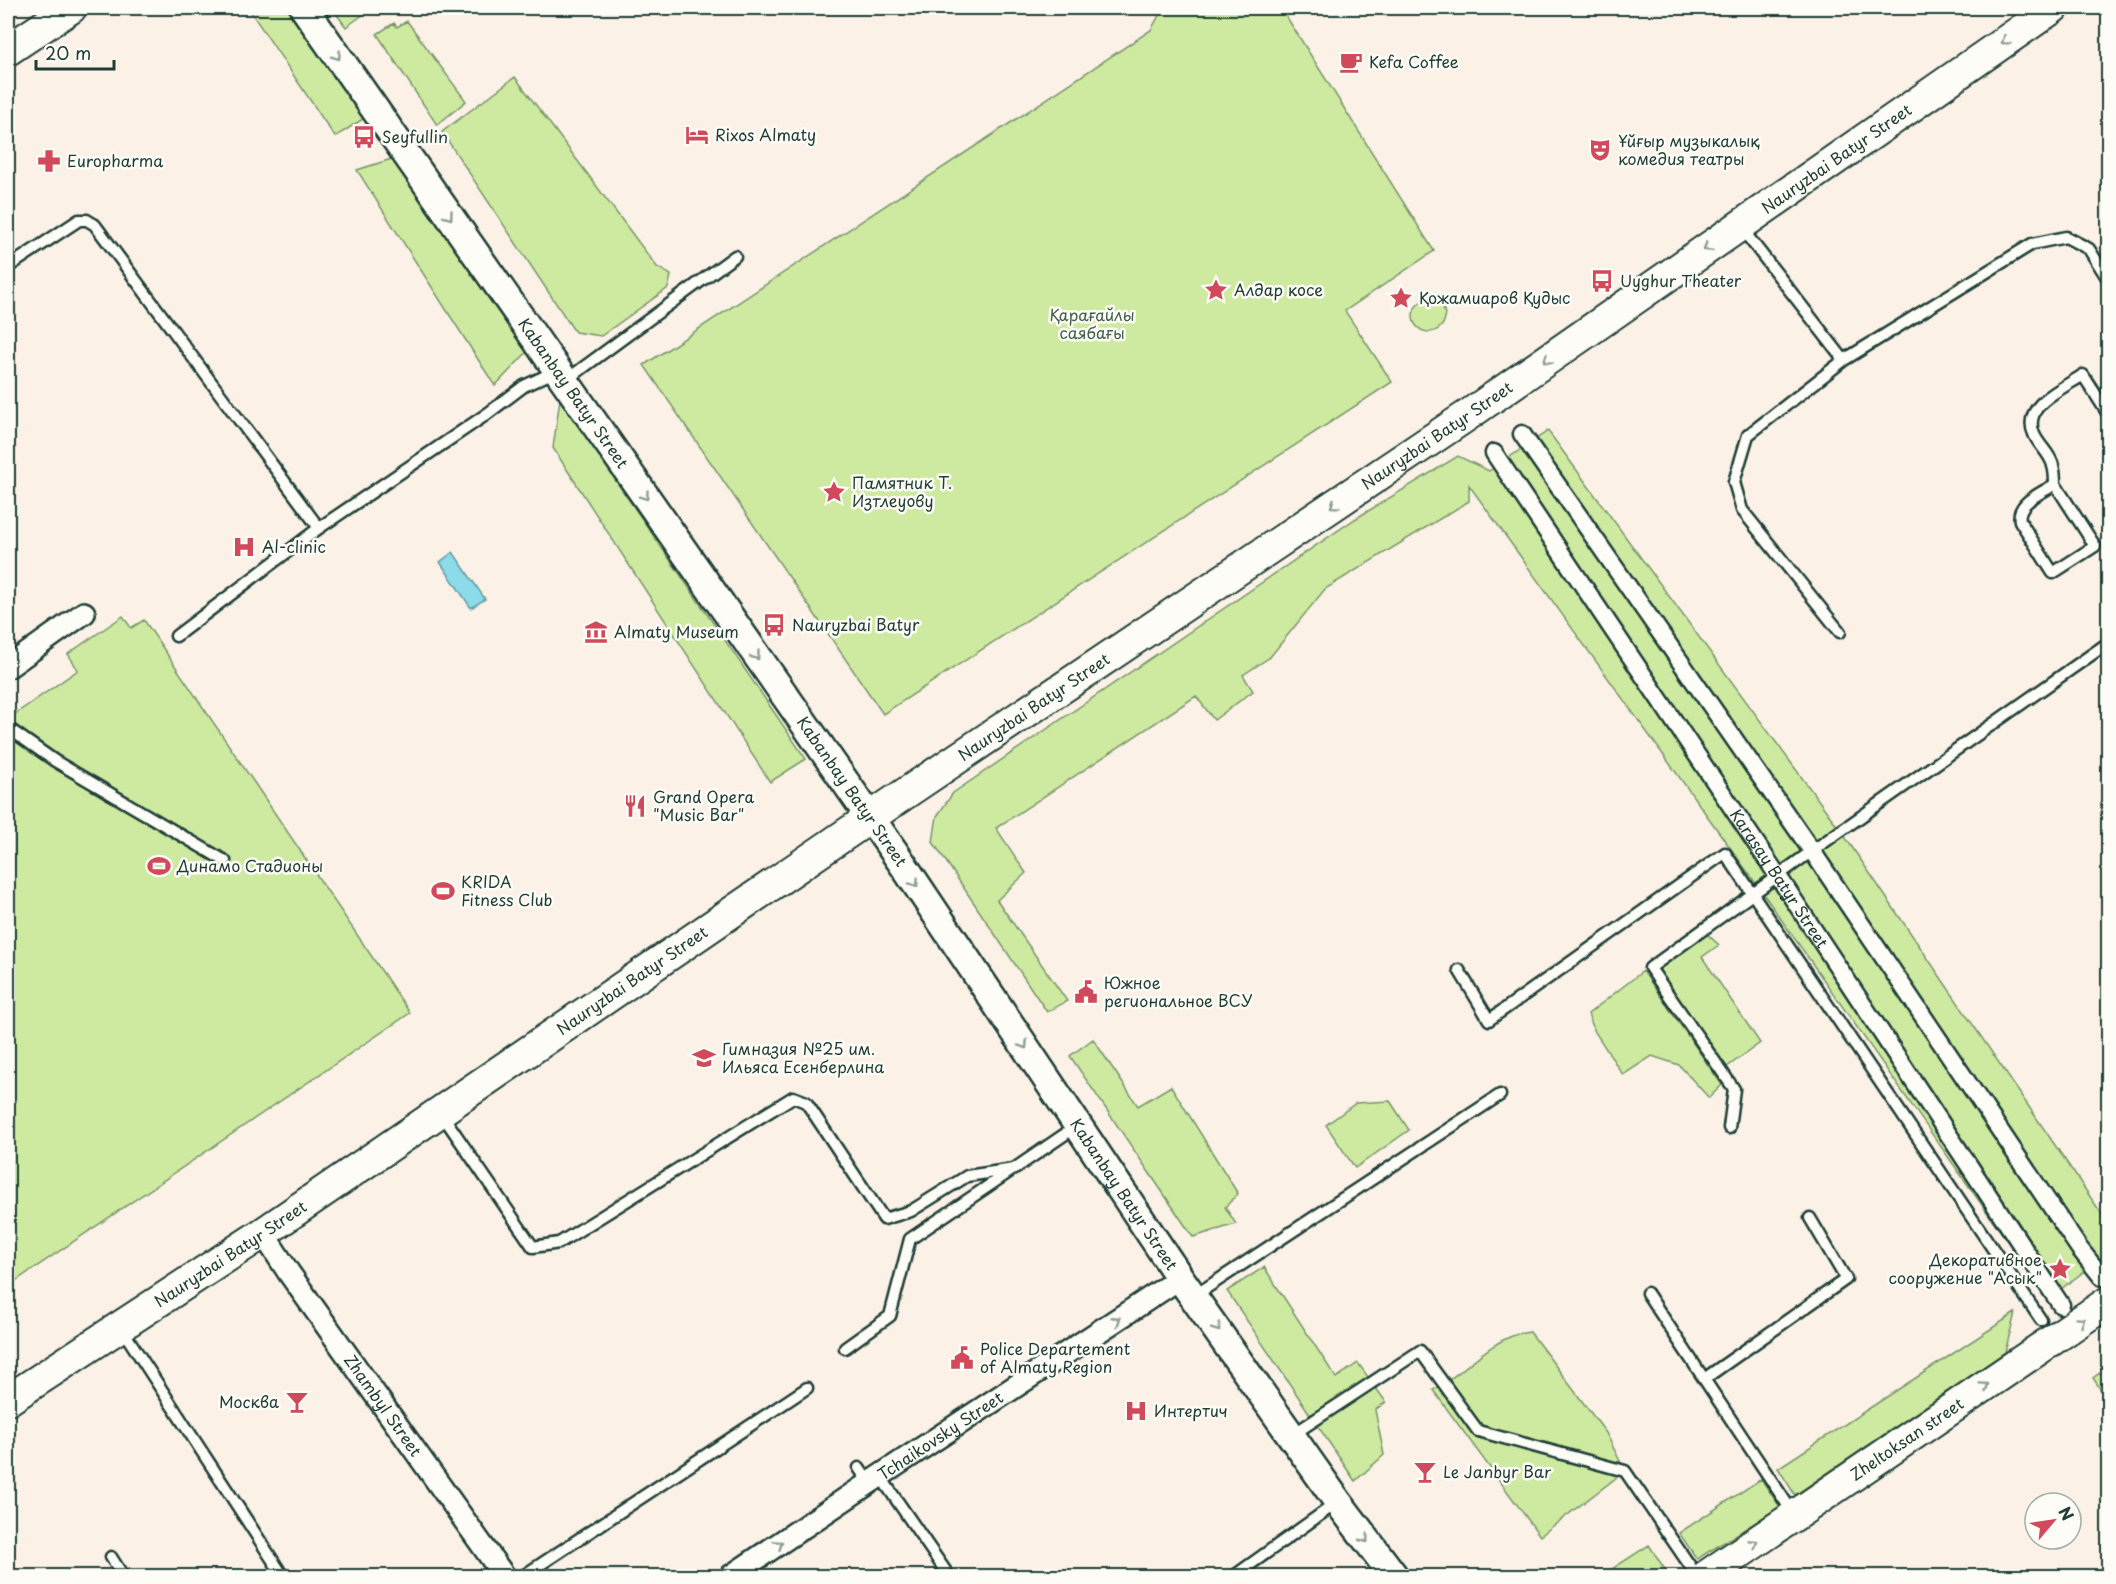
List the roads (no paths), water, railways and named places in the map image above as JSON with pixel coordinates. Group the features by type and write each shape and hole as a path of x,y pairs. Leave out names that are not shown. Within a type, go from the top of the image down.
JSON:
{"main road":[{"path":"8,50 71,8"},
{"name":"Nauryzbai Batyr Street","path":"8,1400 263,1233 869,819 1468,415 2053,8"},
{"name":"Zheltoksan street","path":"1706,1576 1795,1515 2105,1289"}],"street":[{"name":"Kabanbay Batyr Street","path":"304,8 869,819 902,863 1187,1287 1338,1502 1394,1576"},
{"path":"1522,434 1812,851 2105,1289"},
{"name":"Karasay Batyr Street","path":"1494,453 1778,876 2061,1305"},
{"path":"8,667 84,613"},
{"name":"Zhambyl Street","path":"263,1233 504,1576"},
{"name":"Tchaikovsky Street","path":"731,1576 870,1476 1187,1287"}],"lane":[{"path":"8,267 79,220 87,220 95,225 319,528"},
{"path":"1740,226 1844,360"},
{"path":"1840,632 1742,510 1734,482 1748,435 1844,360 2032,244 2066,237 2089,249 2109,279"},
{"path":"176,636 319,528 488,414 524,387 561,376 735,256"},
{"path":"2055,484 2022,506 2018,513 2020,521 2054,573 2095,546 2055,484 2053,464 2034,434 2033,413 2040,404 2083,375 2109,414"},
{"path":"1729,1128 1734,1089 1650,969 1812,851 2109,643"},
{"path":"8,728 55,761 225,861"},
{"path":"1459,970 1489,1020 1725,853 2041,1320"},
{"path":"1187,1287 1500,1095"},
{"path":"440,1111 533,1247 559,1243 793,1097 806,1102 884,1219 911,1211 967,1176 1014,1169"},
{"path":"845,1348 890,1316 910,1239 1077,1126"},
{"path":"1704,1379 1846,1279 1810,1218"},
{"path":"1647,1293 1795,1515"},
{"path":"120,1326 283,1576"},
{"path":"1291,1435 1420,1351 1478,1431 1625,1471 1698,1576"},
{"path":"523,1576 807,1388"},
{"path":"870,1476 949,1576"},
{"path":"1234,1576 1338,1502"},
{"path":"111,1557 123,1576"}],"water":[{"path":"453,552 485,599 471,608 440,562"}],"place":[{"name":"Kefa Coffee","path":"1351,62"},
{"name":"Rixos Almaty","path":"697,135"},
{"name":"Seyfullin","path":"364,137"},
{"name":"Ұйғыр музыкалық комедия театры","path":"1600,150"},
{"name":"Europharma","path":"49,161"},
{"name":"Uyghur Theater","path":"1602,281"},
{"name":"Алдар косе","path":"1216,290"},
{"name":"Қожамиаров Қудыс","path":"1401,298"},
{"name":"Памятник Т. Изтлеуову","path":"834,492"},
{"name":"Al-clinic","path":"244,547"},
{"name":"Nauryzbai Batyr","path":"774,625"},
{"name":"Almaty Museum","path":"596,632"},
{"name":"Grand Opera \"Music Bar\"","path":"635,806"},
{"name":"Динамо Стадионы","path":"159,866"},
{"name":"KRIDA Fitness Club","path":"443,891"},
{"name":"Южное региональное ВСУ","path":"1086,992"},
{"name":"Гимназия №25 им. Ильяса Есенберлина","path":"704,1058"},
{"name":"Декоративное сооружение \"Асык\"","path":"2060,1269"},
{"name":"Police Departement of Almaty Region","path":"962,1358"},
{"name":"Москва","path":"297,1402"},
{"name":"Интертич","path":"1136,1411"},
{"name":"Le Janbyr Bar","path":"1425,1472"}],"park label":[{"name":"Қарағайлы саябағы","path":"1092,324"}]}
